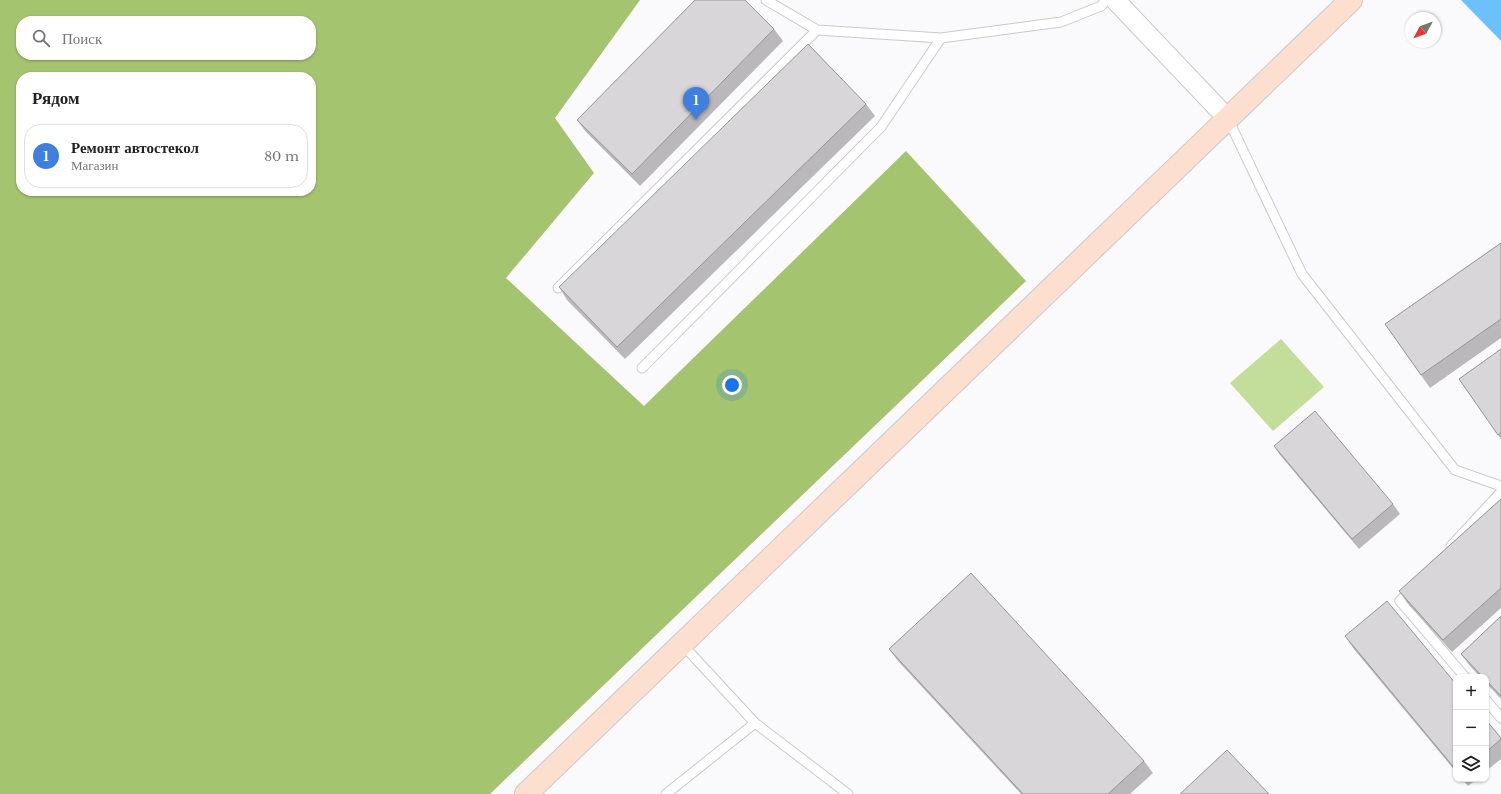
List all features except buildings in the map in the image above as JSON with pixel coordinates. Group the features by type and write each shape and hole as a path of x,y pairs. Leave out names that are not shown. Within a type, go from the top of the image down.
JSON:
{"street":[{"path":"1116,0 1228,119"},
{"path":"526,794 1351,0"}],"lane":[{"path":"766,0 817,30 941,38 1061,22 1100,6 1106,0"},
{"path":"558,288 817,30"},
{"path":"642,368 881,127 941,38"},
{"path":"1228,119 1302,274 1455,470 1501,486"},
{"path":"1442,555 1501,492"},
{"path":"1416,583 1400,600 1458,662 1464,674"},
{"path":"682,644 755,723 848,794"},
{"path":"1489,704 1501,718"},
{"path":"666,794 755,723"}],"green space":[{"path":"0,0 640,0 555,118 594,173 506,278 644,406 906,151 1026,281 490,794 0,794"},
{"path":"1281,339 1324,387 1273,431 1230,383"}],"water":[{"path":"1461,0 1501,0 1501,41"}],"place":[{"name":"Ремонт автостекол","path":"696,120"}]}
